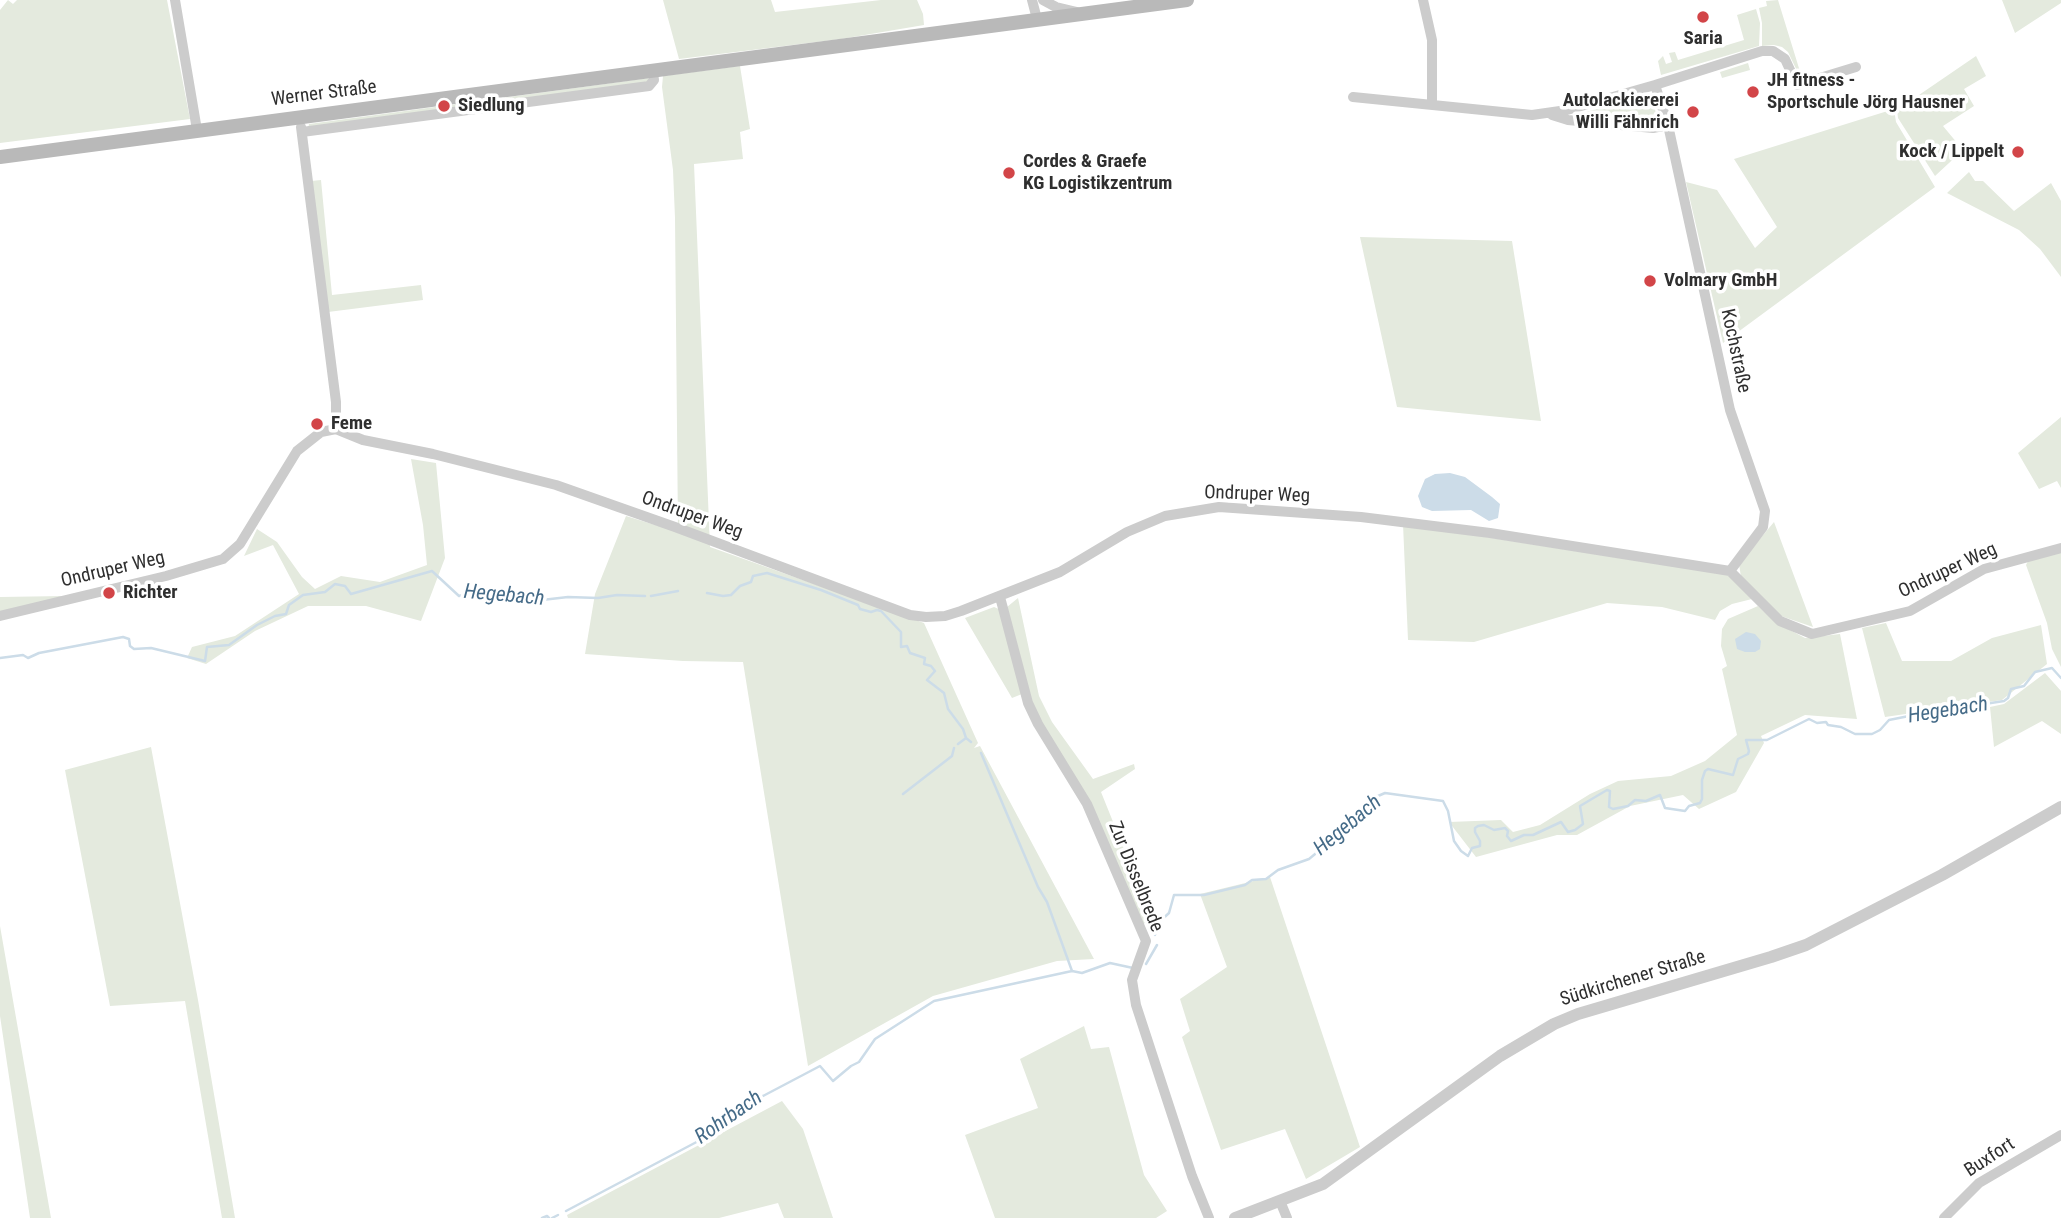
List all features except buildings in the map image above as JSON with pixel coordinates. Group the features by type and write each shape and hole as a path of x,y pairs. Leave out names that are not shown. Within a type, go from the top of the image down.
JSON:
{"main road":[{"name":"Werner Straße","path":"0,158 1187,0"}],"street":[{"path":"175,0 197,130"},
{"path":"1032,0 1037,19"},
{"path":"1043,0 1056,7 1081,13"},
{"path":"1423,0 1432,40 1432,103"},
{"path":"1353,97 1548,114 1655,85 1762,51 1773,51 1785,59 1797,85 1856,67"},
{"name":"Werner Straße","path":"302,132 649,86 654,80 653,71"},
{"name":"Kochstraße","path":"1655,85 1668,125 1730,410 1765,511 1763,527 1730,571"},
{"path":"1548,114 1568,120 1653,128 1668,125"},
{"path":"300,117 336,402 336,429"},
{"name":"Ondruper Weg","path":"0,616 166,576 223,559 240,544 297,451 321,432 336,429 345,435 363,440 433,454 556,485 910,615 945,616 1000,597 1060,572 1145,524 1185,512 1219,507 1361,517 1490,533 1730,571 1780,621 1812,634 1910,611 1984,569 2061,548"},
{"name":"Zur Disselbrede","path":"1000,597 1028,703 1087,804 1146,941 1132,980 1136,1005 1192,1176 1209,1218"},
{"name":"Südkirchener Straße","path":"1236,1218 1310,1190 1331,1179 1500,1056 1554,1024 1578,1014 1772,957 1806,944 1942,875 2061,807"},
{"name":"Buxfort","path":"1944,1218 1979,1183 2061,1135"},
{"path":"1280,1201 1287,1218"}],"shaded area":[{"path":"8,0 13,4 17,0 167,0 190,119 0,143 0,10"},
{"path":"663,0 771,0 775,12 881,0 917,0 924,25 841,39 679,59"},
{"path":"1778,0 1801,79 1788,52 1774,45 1762,46 1759,8 1767,6 1766,1"},
{"path":"2002,0 2061,0 2061,3 2015,33"},
{"path":"1756,9 1760,23 1759,46 1661,75 1658,61 1663,56 1666,64 1672,62 1669,53 1675,52 1678,60 1744,40 1737,15"},
{"path":"1976,56 1986,76 1964,89 1974,106 1943,126 1963,150 1935,176 1898,118 1897,110"},
{"path":"1748,63 1750,70 1722,78 1720,72"},
{"path":"740,66 750,129 740,132 743,159 694,164 710,547 924,623 978,743 974,748 980,746 1094,959 1057,961 933,996 808,1066 743,662 585,654 595,594 626,516 678,532 675,218 663,76"},
{"path":"649,78 648,82 308,129 309,124"},
{"path":"1639,96 1652,104 1656,112 1653,120 1583,113"},
{"path":"1894,109 1896,122 1935,187 1723,343 1686,182 1717,190 1755,248 1777,227 1734,159"},
{"path":"1969,172 1975,181 1983,181 2014,211 2051,183 2061,201 2061,277 2040,249 2019,230 1947,193"},
{"path":"321,180 332,295 421,285 423,300 328,312 311,181"},
{"path":"1360,237 1512,241 1541,421 1397,407"},
{"path":"2061,417 2061,488 2057,481 2039,489 2018,453"},
{"path":"411,459 436,463 445,558 421,621 366,606 308,606 255,631 206,664 187,658 192,647 235,636 299,594 273,545 244,556 257,529 277,542 302,577 315,589 341,576 380,582 427,565"},
{"path":"1774,522 1813,627 1781,616 1741,577 1739,564"},
{"path":"1403,524 1728,575 1752,599 1732,604 1720,611 1715,620 1662,607 1607,603 1474,642 1408,640"},
{"path":"2061,549 2061,667 2052,649 2047,623 2026,565 2029,559"},
{"path":"64,596 0,612 0,597"},
{"path":"1018,598 1039,696 1052,722 1093,779 1134,764 1135,769 1101,792 1151,916 1143,925 1090,803 1041,725 1031,702 1007,607"},
{"path":"1758,606 1775,622 1805,638 1840,634 1857,719 1805,715 1761,736 1764,743 1736,792 1699,809 1683,795 1630,806 1577,835 1557,835 1476,857 1449,822 1501,820 1513,832 1540,825 1590,794 1618,781 1671,776 1705,761 1737,735 1722,669 1727,666 1721,646 1722,629 1728,619"},
{"path":"994,607 1001,610 1022,694 1012,698 965,618"},
{"path":"1886,623 1902,661 1951,661 1992,638 2041,625 2047,664 2002,700 1885,717 1862,628"},
{"path":"2045,673 2061,691 2061,734 2042,721 1994,747 1990,707 2004,704"},
{"path":"151,747 235,1218 222,1218 185,1001 110,1006 65,770"},
{"path":"1270,877 1360,1147 1306,1179 1285,1129 1221,1150 1182,1037 1190,1031 1180,999 1227,967 1200,894"},
{"path":"0,926 51,1218 30,1218 0,1016"},
{"path":"1084,1026 1091,1049 1109,1047 1144,1175 1167,1211 1156,1218 995,1218 965,1135 1038,1108 1020,1059"},
{"path":"782,1101 803,1129 833,1218 784,1218 778,1203 719,1218 568,1218 567,1215"}],"water":[{"path":"1450,473 1465,477 1500,504 1498,518 1489,521 1471,510 1432,511 1422,507 1418,496 1425,479 1435,474"},
{"path":"1746,632 1755,634 1761,641 1760,649 1745,652 1737,649 1735,639"}],"waterway":[{"name":"Hegebach","path":"0,658 23,655 28,658 39,653 123,637 129,639 130,646 134,649 151,648 205,661 207,647 229,645 257,625 286,614 289,605 303,595 325,592 335,584 345,586 351,594 432,571 459,596 484,590 526,594 542,600 645,596"},
{"path":"707,593 731,595 740,586 751,582 753,576 767,573 821,590 858,605 860,609 881,611 901,632 901,647 907,646 910,653 925,658 924,664 935,671 927,680 944,693 948,709 971,742"},
{"path":"651,596 678,591"},
{"name":"Hegebach","path":"1155,935 1156,925 1169,913 1174,895 1204,895 1245,885 1252,880 1266,879 1278,870 1309,859 1354,822 1378,796 1385,793 1443,801 1448,811 1454,841 1468,856 1472,848 1480,846 1475,832 1478,826 1484,825 1494,830 1505,828 1511,841 1524,835 1533,835 1561,822 1568,832 1583,824 1580,806 1607,790 1610,791 1609,807 1613,809 1628,806 1635,800 1646,801 1660,795 1665,808 1685,811 1689,806 1700,803 1705,771 1708,769 1733,775 1738,759 1748,754 1746,740 1767,740 1809,719 1817,723 1826,722 1855,734 1872,734 1889,720 1934,711 1970,710 1978,705 2004,701 2011,689 2024,686 2035,672 2052,668 2061,678"},
{"path":"958,744 966,738"},
{"path":"903,794 952,756 954,748"},
{"name":"Hegebach","path":"981,753 1038,887 1047,902 1072,971 1082,973 1110,963 1133,968"},
{"path":"1146,964 1157,945"},
{"name":"Rohrbach","path":"566,1211 706,1137 752,1098 763,1096 820,1066 833,1081 859,1062 875,1039 934,1001 1072,971"},
{"name":"Rohrbach","path":"552,1218 558,1215"},
{"name":"Rohrbach","path":"542,1218 549,1218"}],"place":[{"name":"Saria","path":"1703,17"},
{"name":"JH fitness - Sportschule Jörg Hausner","path":"1753,92"},
{"name":"Siedlung","path":"444,106"},
{"name":"Autolackiererei Willi Fähnrich","path":"1693,112"},
{"name":"Kock / Lippelt","path":"2018,152"},
{"name":"Cordes & Graefe KG Logistikzentrum","path":"1009,173"},
{"name":"Volmary GmbH","path":"1650,281"},
{"name":"Feme","path":"317,424"},
{"name":"Richter","path":"109,593"}]}
